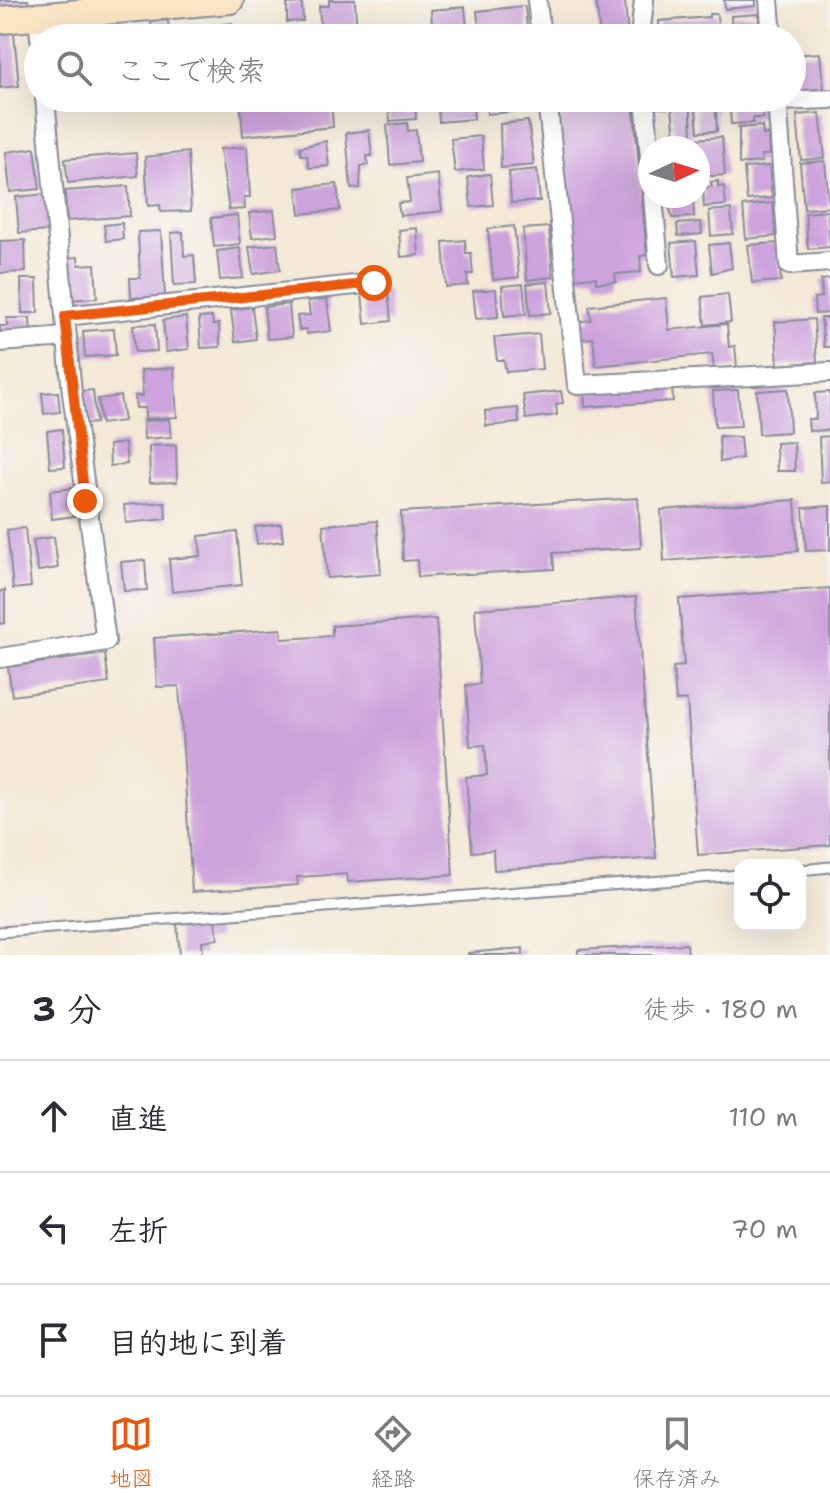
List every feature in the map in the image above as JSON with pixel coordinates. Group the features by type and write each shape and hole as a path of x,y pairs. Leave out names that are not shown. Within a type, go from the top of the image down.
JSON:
{"main road":[{"path":"0,20 230,0"}],"street":[{"path":"537,0 540,24"},
{"path":"641,24 644,0"},
{"path":"769,0 771,24"},
{"path":"806,99 830,99"},
{"path":"0,658 106,641 85,501 46,112"},
{"path":"548,112 577,385 830,372"},
{"path":"646,112 648,136"},
{"path":"779,112 789,265 830,262"},
{"path":"654,208 659,265"},
{"path":"65,316 374,283"},
{"path":"0,342 67,337"}],"lane":[{"path":"806,869 830,867"},
{"path":"0,932 734,875"}],"building":[{"path":"0,0 28,0 29,7 0,9"},
{"path":"329,0 355,0 356,24 320,24 319,6 329,6"},
{"path":"596,0 625,0 627,24 599,24"},
{"path":"724,0 756,0 756,6 725,9"},
{"path":"302,3 303,21 287,22 287,4"},
{"path":"525,6 527,24 478,24 477,11"},
{"path":"465,7 467,24 432,24 431,10"},
{"path":"709,14 717,14 718,24 659,24 659,21 709,17"},
{"path":"759,14 760,24 731,24 731,16"},
{"path":"168,20 168,24 151,24"},
{"path":"14,33 19,86 0,88 0,34"},
{"path":"820,53 824,89 806,90 806,54"},
{"path":"241,112 332,112 333,127 243,136"},
{"path":"389,112 416,112 416,119 390,121"},
{"path":"438,112 473,112 474,119 439,122"},
{"path":"558,112 634,112 638,208 643,208 647,255 640,256 641,272 615,274 616,282 596,283 596,277 574,279"},
{"path":"672,112 691,112 692,136 675,136"},
{"path":"696,112 716,112 717,131 698,132"},
{"path":"730,112 763,112 763,118 753,118 753,123 731,124"},
{"path":"820,113 825,158 801,160 797,115"},
{"path":"528,121 534,165 501,168 500,124"},
{"path":"407,123 408,131 416,130 419,162 390,165 387,125"},
{"path":"762,126 763,135 768,134 769,155 761,155 762,162 739,164 739,128"},
{"path":"369,130 372,156 367,156 368,165 361,166 360,188 351,189 346,133"},
{"path":"481,136 484,169 455,172 451,139"},
{"path":"722,137 725,175 710,176 710,138"},
{"path":"326,141 329,166 309,168 307,155 301,155 300,147"},
{"path":"247,147 250,197 244,197 245,209 229,210 220,149"},
{"path":"35,148 40,189 10,192 6,152"},
{"path":"188,152 191,211 161,212 160,205 148,206 145,157"},
{"path":"136,153 138,176 68,183 65,159"},
{"path":"825,161 829,207 804,209 800,163"},
{"path":"769,166 772,198 747,200 744,168"},
{"path":"537,169 540,201 511,203 509,172"},
{"path":"438,174 442,211 400,216 398,203 410,202 407,178"},
{"path":"490,174 493,205 471,207 468,177"},
{"path":"718,181 718,187 724,186 726,205 710,206 711,182"},
{"path":"337,184 340,210 300,214 297,188"},
{"path":"128,186 130,216 67,221 65,191"},
{"path":"47,194 50,231 19,233 16,197"},
{"path":"773,203 776,236 746,239 743,206"},
{"path":"670,208 694,208 694,217 672,218"},
{"path":"731,209 733,234 711,236 709,211"},
{"path":"274,210 277,235 252,238 249,213"},
{"path":"828,211 830,247 808,249 805,213"},
{"path":"237,215 240,244 214,247 211,218"},
{"path":"701,222 702,234 678,236 677,224"},
{"path":"122,223 123,239 106,241 104,225"},
{"path":"514,226 519,277 493,280 488,229"},
{"path":"549,227 553,277 527,280 523,229"},
{"path":"417,228 419,255 401,257 399,230"},
{"path":"161,231 165,296 131,298 130,278 140,278 138,232"},
{"path":"183,232 184,256 194,255 196,284 174,285 171,233"},
{"path":"25,240 26,272 0,273 0,241"},
{"path":"465,240 466,253 471,253 473,274 467,274 468,285 446,287 443,242"},
{"path":"696,241 699,275 674,277 671,243"},
{"path":"729,243 732,268 712,273 709,245"},
{"path":"778,243 781,281 752,283 748,245"},
{"path":"277,244 280,270 253,274 249,247"},
{"path":"240,248 243,278 220,280 217,251"},
{"path":"78,257 79,265 95,264 97,298 69,300 66,258"},
{"path":"21,279 37,279 38,313 22,313"},
{"path":"830,279 830,313 815,314 814,298 822,297 821,280"},
{"path":"548,282 551,313 530,315 527,284"},
{"path":"523,284 526,314 504,316 502,286"},
{"path":"496,289 498,317 476,319 473,291"},
{"path":"388,290 391,321 365,324 362,294"},
{"path":"728,294 731,322 705,325 702,297"},
{"path":"666,298 669,330 727,324 729,347 735,346 737,367 714,369 712,354 596,366 593,338 579,339 577,322 591,320 589,306"},
{"path":"327,299 331,331 307,334 306,329 299,330 297,316 310,315 308,301"},
{"path":"289,304 292,337 267,339 264,307"},
{"path":"252,307 256,339 235,342 231,310"},
{"path":"186,317 189,349 166,352 163,320"},
{"path":"212,317 213,325 219,324 220,347 201,348 199,318"},
{"path":"7,318 30,318 31,335 0,335 0,326 7,326"},
{"path":"821,318 830,318 830,347 824,347"},
{"path":"814,319 817,362 778,365 775,322"},
{"path":"155,324 157,351 135,352 133,325"},
{"path":"114,329 116,355 85,357 83,331"},
{"path":"539,334 542,369 506,372 504,360 497,360 494,338"},
{"path":"174,368 177,417 145,419 145,408 136,408 135,396 143,396 141,370"},
{"path":"672,387 673,401 585,407 584,393"},
{"path":"788,389 790,432 759,434 757,391"},
{"path":"93,390 96,423 84,424 81,391"},
{"path":"738,390 741,426 715,427 713,391"},
{"path":"561,391 563,403 556,404 557,415 526,419 523,395"},
{"path":"58,392 60,412 44,414 42,393"},
{"path":"830,392 830,430 809,431 808,419 816,419 815,393"},
{"path":"120,396 124,421 101,424 98,399"},
{"path":"518,408 519,423 486,426 485,411"},
{"path":"169,419 171,437 144,439 143,421"},
{"path":"62,429 65,467 50,468 47,431"},
{"path":"719,436 740,437 742,458 720,462"},
{"path":"830,436 830,482 821,483 819,437"},
{"path":"794,442 795,471 777,471 776,443"},
{"path":"125,443 127,464 110,466 109,445"},
{"path":"176,445 177,482 150,483 149,446"},
{"path":"73,488 75,516 52,519 50,491"},
{"path":"638,498 641,548 553,553 554,569 418,577 417,560 403,561 401,512"},
{"path":"795,500 798,551 664,561 661,510"},
{"path":"165,502 166,519 126,523 124,505"},
{"path":"830,506 830,550 806,551 803,508"},
{"path":"377,521 381,574 327,578 323,525"},
{"path":"281,524 283,541 257,544 255,527"},
{"path":"25,528 31,587 13,589 7,530"},
{"path":"237,532 242,585 172,592 169,559 201,556 199,536"},
{"path":"54,537 58,568 38,571 33,540"},
{"path":"145,560 147,590 124,591 121,562"},
{"path":"830,588 830,845 698,855 687,700 676,701 673,667 684,666 679,599"},
{"path":"5,590 5,623 0,624 0,591"},
{"path":"636,597 656,858 494,870 493,850 472,852 466,777 487,775 485,745 470,746 466,685 480,684 475,609"},
{"path":"436,619 453,875 348,882 347,874 297,877 298,885 192,892 179,686 157,687 154,638 281,629 282,639 332,636 332,626"},
{"path":"105,654 109,683 12,696 8,667"},
{"path":"215,920 218,939 202,941 203,955 180,955 177,924"},
{"path":"687,944 688,955 578,955 578,950"},
{"path":"523,948 523,955 468,955 468,953"}],"route":[{"path":"85,501 65,316 374,283"}]}
